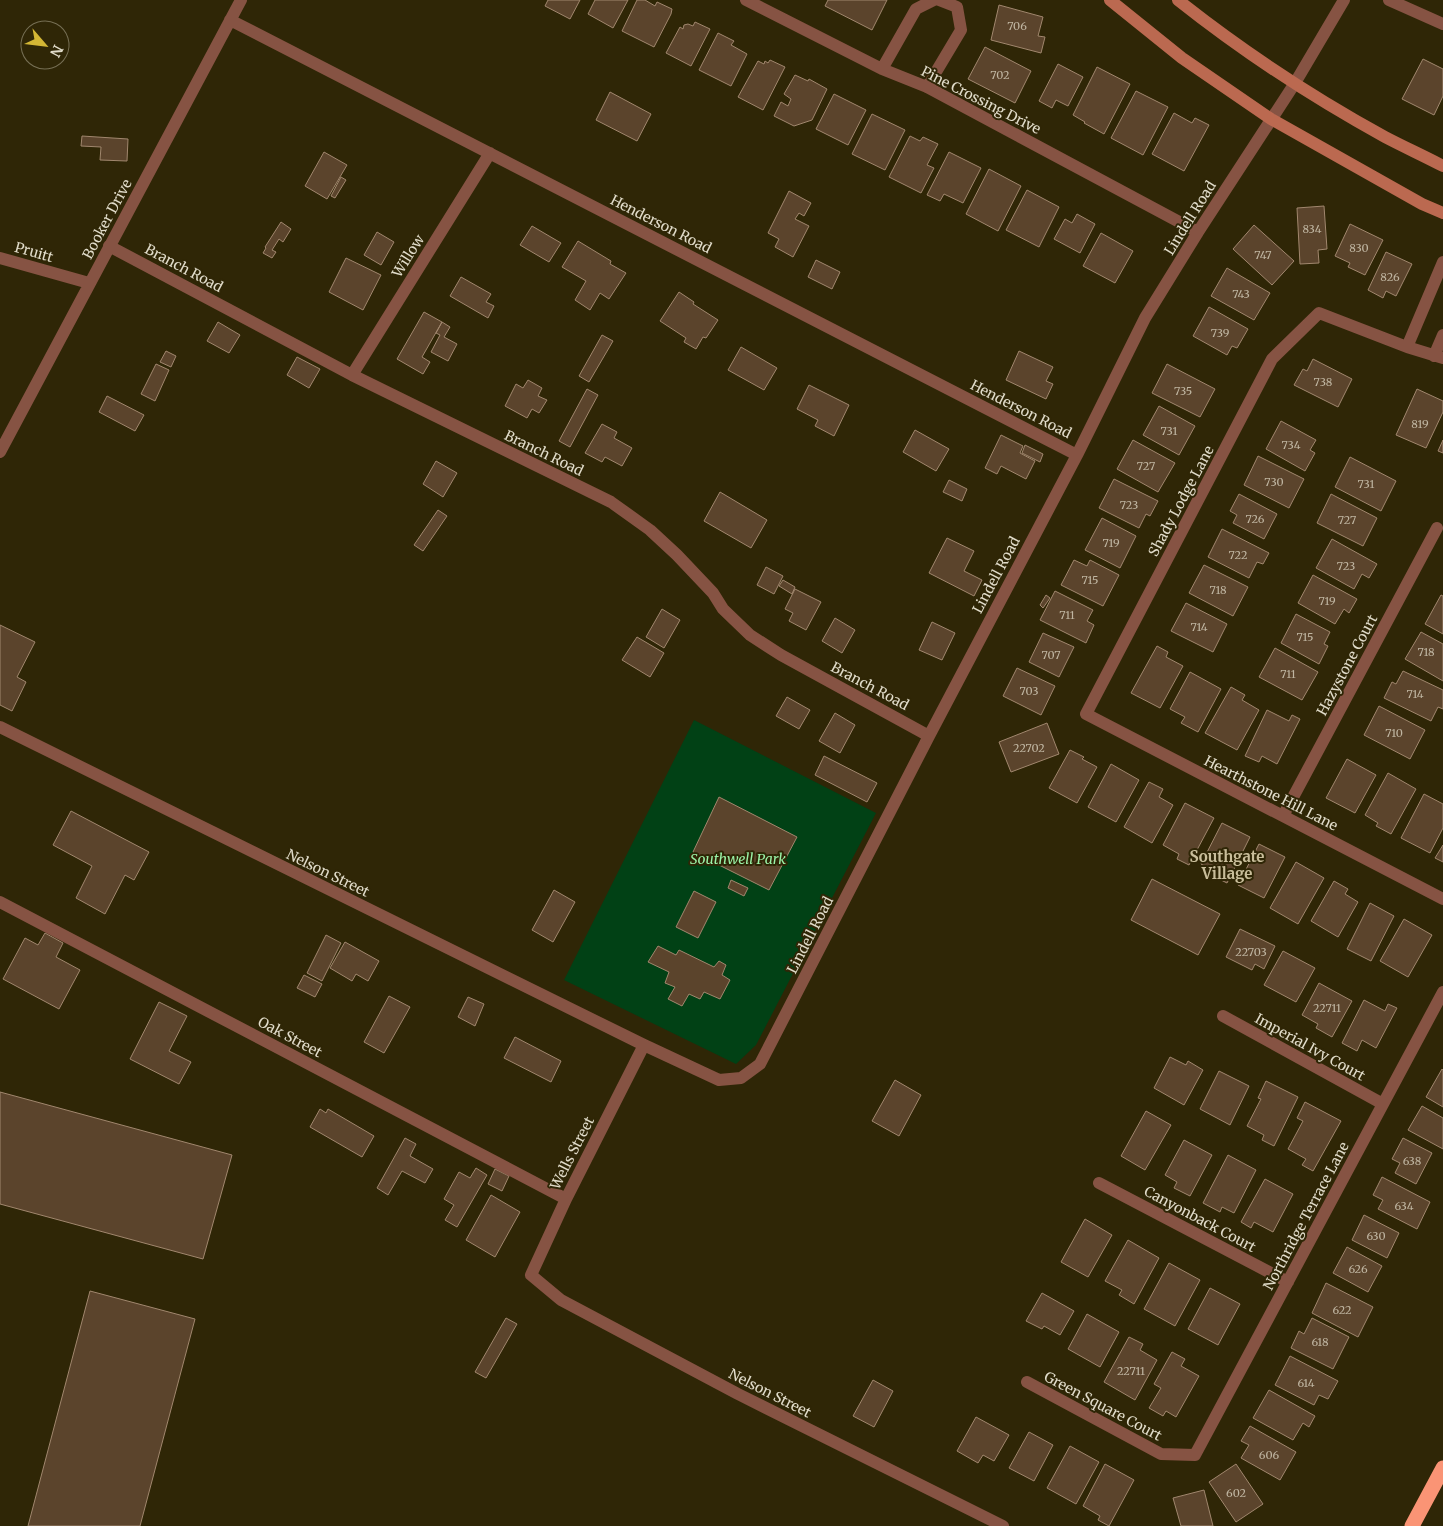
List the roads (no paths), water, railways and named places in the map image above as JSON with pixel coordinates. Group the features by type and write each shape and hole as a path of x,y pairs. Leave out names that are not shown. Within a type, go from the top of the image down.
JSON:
{"highway":[{"path":"1412,1526 1443,1468"}],"main road":[{"path":"1110,0 1182,58 1270,119 1422,204 1443,213"},
{"path":"1178,0 1208,24 1324,102 1386,138 1443,166"}],"street":[{"name":"Booker Drive","path":"0,452 241,0"},
{"name":"Pine Crossing Drive","path":"746,0 882,69 927,87 1198,232"},
{"path":"882,69 916,9 934,0"},
{"path":"927,87 961,30 957,7 939,0"},
{"name":"Lindell Road","path":"644,1045 719,1080 741,1078 760,1064 929,736 1077,455 1146,318 1198,232 1295,83 1344,0"},
{"path":"1389,0 1443,24"},
{"name":"Henderson Road","path":"230,20 1077,455"},
{"name":"Willow","path":"352,375 490,153"},
{"name":"Branch Road","path":"110,246 352,375 611,502 650,530 677,555 713,593 723,609 750,635 781,655 929,736"},
{"name":"Pruitt","path":"0,258 89,283"},
{"path":"1443,262 1407,347 1439,357 1443,335"},
{"name":"Shady Lodge Lane","path":"1086,714 1272,359 1319,313 1407,347"},
{"name":"Hazystone Court","path":"1283,816 1437,528"},
{"name":"Hearthstone Hill Lane","path":"1086,714 1443,898"},
{"name":"Nelson Street","path":"0,727 644,1045"},
{"name":"Oak Street","path":"0,902 566,1199"},
{"name":"Northridge Terrace Lane","path":"1196,1455 1443,992"},
{"name":"Imperial Ivy Court","path":"1223,1016 1383,1104"},
{"name":"Wells Street","path":"531,1275 566,1199 644,1045"},
{"name":"Canyonback Court","path":"1099,1183 1288,1282"},
{"name":"Nelson Street","path":"531,1275 561,1300 570,1305 738,1394 1002,1526"},
{"name":"Green Square Court","path":"1027,1382 1161,1454 1196,1455"}],"district":[{"name":"Southgate Village","path":"1227,866"}],"park label":[{"name":"Southwell Park","path":"738,859"}]}
